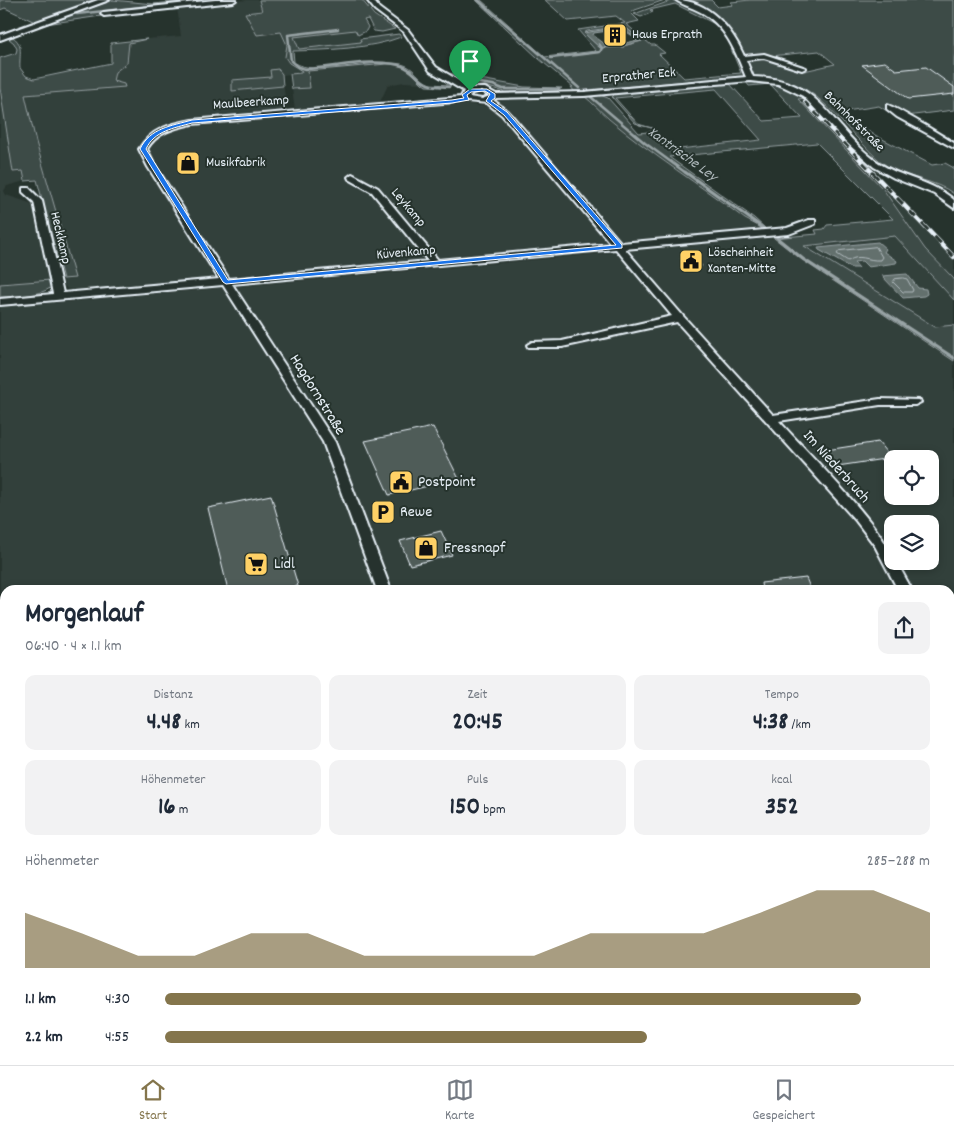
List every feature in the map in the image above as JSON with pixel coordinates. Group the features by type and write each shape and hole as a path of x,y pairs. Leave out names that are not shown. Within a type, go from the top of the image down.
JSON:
{"main road":[{"path":"0,38 105,0"}],"street":[{"path":"104,14 233,0"},
{"name":"Maulbeerkamp","path":"370,0 383,14 406,30 433,69 477,102 491,98"},
{"path":"679,0 697,6 712,15 728,32 742,58 750,79"},
{"path":"742,58 764,56 802,68"},
{"name":"Erprather Eck","path":"491,98 584,94 750,79 787,84"},
{"name":"Bahnhofstraße","path":"787,84 806,94 877,165 898,177 940,192 954,206"},
{"name":"Maulbeerkamp","path":"226,282 143,149 153,135 165,129 192,122 469,95 486,90 620,246"},
{"path":"890,107 900,116 954,146"},
{"name":"Leykamp","path":"352,177 375,190 436,264"},
{"name":"Heckkamp","path":"26,190 38,201 59,297"},
{"name":"Küvenkamp","path":"0,302 789,231 812,222"},
{"name":"Im Niederbruch","path":"620,246 680,318 870,530 892,563 903,585"},
{"name":"Hagdornstraße","path":"226,282 329,442 382,585"},
{"path":"532,345 562,344 680,318"},
{"name":"Im Niederbruch","path":"770,419 880,402 915,402"}],"shaded area":[{"path":"0,0 92,1 35,22 5,8 0,10"},
{"path":"113,0 153,4 195,0 222,0 100,14 101,16 46,24"},
{"path":"259,0 262,11 245,13 281,32 287,45 289,63 302,71 301,73 282,75 287,112 295,111 292,89 310,88 308,71 387,64 406,67 422,83 404,82 388,85 380,102 384,105 455,97 462,102 479,106 494,104 503,98 584,96 601,109 607,118 642,145 745,219 764,229 75,291 67,289 63,279 74,278 36,142 25,95 124,87 113,81 115,72 127,63 129,43 147,39 181,36 177,7"},
{"path":"259,0 362,0 374,15 395,29 382,32 374,31 368,19 364,20 368,27 366,31 358,35 355,30 294,37 299,49 361,42 360,39 399,34 401,37 362,46 293,51 294,62 316,68 375,63 401,64 413,70 429,84 450,85 450,87 426,86 406,67 387,64 308,71 310,88 292,89 290,74 301,73 302,71 289,63 285,57 287,45 281,32 257,35 245,13 262,11"},
{"path":"476,0 481,0 545,57 596,51 578,30 625,23 616,16 568,21 545,0 665,0 635,10 631,13 639,21 626,24 651,45 655,45 665,53 659,54 684,78 741,73 731,49 735,50 746,76 574,91 571,87 573,87 538,58","holes":["624,26 642,41 624,47 600,48 584,33"]},
{"path":"673,0 692,6 716,22 713,23 675,4 650,10 653,12 641,17 634,14"},
{"path":"683,0 711,0 718,7 733,5 731,2 750,0 954,0 954,110 906,116 900,119 879,106 840,112 854,124 932,165 945,163 954,168 954,194 947,189 887,166 872,154 824,103 813,94 787,81 751,76 745,59 763,57 804,71 835,64 819,51 771,56 743,56 727,27 720,20 704,9"},
{"path":"356,30 362,42 299,49 294,37"},
{"path":"13,37 20,47 20,68 26,76 34,79 111,63 111,43 147,39 129,43 127,63 115,72 113,81 124,84 125,87 25,95 36,142 75,278 63,279 37,180 25,181 23,171 13,172 0,88 0,58 16,53 17,49 14,43 8,38"},
{"path":"278,69 282,74 283,86 232,91 232,80 271,77 270,70"},
{"path":"442,72 524,87 562,88 557,91 505,92 485,86 472,87"},
{"path":"750,80 786,85 807,98 798,99 883,189 925,249 954,279 954,300 895,236 804,246 935,327 954,325 954,361 802,260 774,238 817,234 815,230 824,229 827,225 893,219 817,143 669,157 754,218 766,229 764,229 745,219 642,145 584,96 597,94 608,98 639,133 656,131 670,150 761,140 716,89 615,98 638,124 612,97 617,92 729,83 764,121 802,118 770,84 749,86 746,82"},
{"path":"0,88 13,172 23,171 25,181 7,186 4,191 6,195 30,203 33,207 51,280 0,284"},
{"path":"805,98 954,254 954,279 925,249 883,189 797,99"},
{"path":"895,235 954,300 954,325 935,327 803,246"},
{"path":"774,238 802,260 954,361 954,585 0,585 0,297 36,294 27,305"},
{"path":"51,280 52,287 40,293 0,297 0,284"}],"water":[{"path":"624,26 642,41 623,46 621,44 639,40 622,29 594,33 593,35 606,45 619,46 600,48 584,33"},
{"path":"878,242 886,249 884,252 897,261 896,263 868,267 862,261 854,262 859,268 851,268 818,248"},
{"path":"907,274 918,288 926,289 927,294 903,298 882,276"}],"building":[{"path":"885,62 896,70 926,67 954,87 954,94 908,99 862,65"},
{"name":"Löscheinheit Xanten-Mitte","path":"692,255 702,266 689,268 680,258"},
{"name":"Rewe","path":"433,427 459,479 389,495 365,441"},
{"path":"878,442 884,450 884,459 831,467 820,451"},
{"name":"Lidl","path":"271,495 298,585 227,585 208,508"},
{"name":"Fressnapf","path":"441,531 452,555 410,565 400,541"},
{"path":"806,578 809,585 761,585 761,583"}],"waterway":[{"path":"171,3 204,0"},
{"name":"Xantrische Ley","path":"478,0 579,88"},
{"path":"77,14 159,5"},
{"path":"338,29 288,35 291,61 298,67 305,69 367,63 391,64 410,70 431,85"},
{"path":"551,58 600,52 602,48 599,44"},
{"path":"466,81 493,85 503,89 559,89"},
{"path":"435,86 449,87"},
{"name":"Xantrische Ley","path":"591,97 645,143 686,173"},
{"name":"Xantrische Ley","path":"685,172 763,228"},
{"name":"Xantrische Ley","path":"777,238 803,259 954,358"}],"railway":[{"path":"805,102 873,173"},
{"path":"872,172 954,257"}],"place":[{"name":"Haus Erprath","path":"615,35"},
{"name":"Musikfabrik","path":"188,163"},
{"name":"Löscheinheit Xanten-Mitte","path":"691,261"},
{"name":"Postpoint","path":"401,482"},
{"name":"Rewe","path":"383,512"},
{"name":"Fressnapf","path":"426,548"},
{"name":"Lidl","path":"256,564"}],"route":[{"path":"480,89 493,94 493,98 488,100 505,114 620,246 226,282 152,167 143,149 153,135 165,129 192,122 452,101 467,99 465,95 470,91 480,89"}]}
